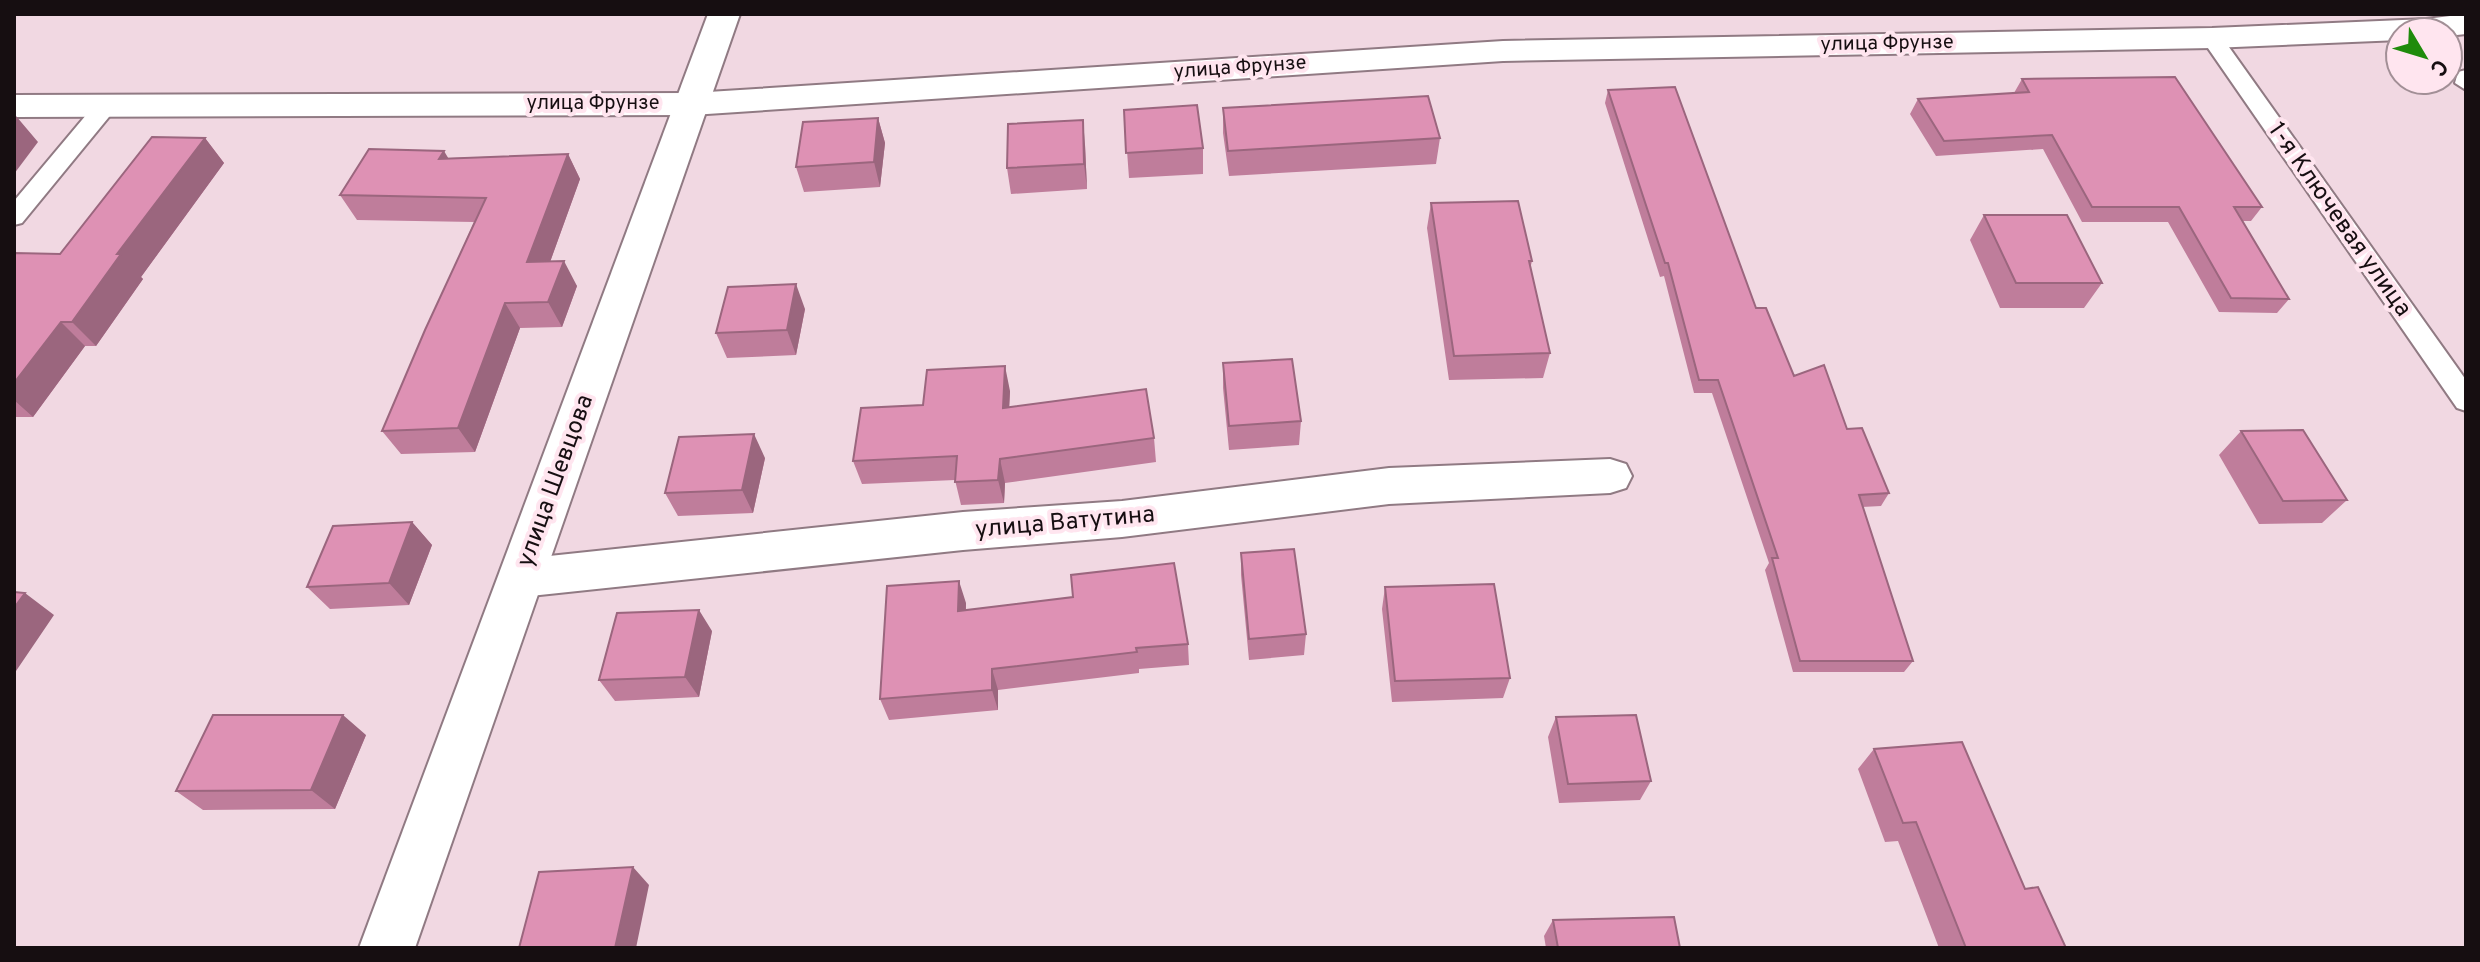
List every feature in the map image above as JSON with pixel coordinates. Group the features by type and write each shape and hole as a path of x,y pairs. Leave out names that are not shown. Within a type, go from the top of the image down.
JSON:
{"street":[{"name":"улица Шевцова","path":"387,948 724,14"},
{"name":"улица Фрунзе","path":"14,106 692,104 1503,51 2212,38 2426,29 2466,24"},
{"name":"улица Ватутина","path":"521,578 963,531 1122,519 1389,486 1610,476"}],"lane":[{"name":"1-я Ключевая улица","path":"2212,38 2466,401"},
{"path":"14,217 105,107"}],"building":[{"path":"2175,77 2262,207 2234,207 2289,299 2231,298 2179,207 2092,207 2052,135 1944,141 1918,99 2029,92 2022,79"},
{"path":"1675,87 1756,308 1766,308 1794,376 1824,365 1847,429 1862,428 1889,493 1859,495 1913,661 1800,661 1772,558 1778,558 1718,380 1699,380 1668,263 1665,263 1608,90"},
{"path":"1428,96 1440,138 1228,151 1223,108"},
{"path":"1197,105 1203,148 1126,153 1124,110"},
{"path":"878,118 874,162 796,167 803,122"},
{"path":"1083,120 1084,164 1007,168 1008,124"},
{"path":"152,137 205,138 117,254 121,254 72,322 61,322 14,383 15,253 60,254"},
{"path":"369,149 444,151 439,159 568,154 527,262 564,261 548,302 505,303 458,428 382,431 486,198 340,195"},
{"path":"1518,201 1550,353 1454,356 1431,203"},
{"path":"1984,215 2067,215 2102,283 2016,283"},
{"path":"796,284 787,330 716,333 728,287"},
{"path":"1292,359 1301,421 1229,426 1223,363"},
{"path":"1005,366 1003,408 1146,389 1154,438 1000,459 998,480 955,482 957,456 853,461 861,408 923,405 927,370"},
{"path":"2303,430 2347,500 2283,501 2241,431"},
{"path":"754,434 742,490 665,493 679,437"},
{"path":"412,522 389,583 307,587 333,526"},
{"path":"1294,549 1306,634 1249,639 1241,553"},
{"path":"1174,563 1188,644 1136,648 1137,652 992,669 992,690 880,699 887,586 959,581 958,611 1073,597 1071,575"},
{"path":"1494,584 1510,678 1395,681 1385,587"},
{"path":"14,592 25,593 14,608"},
{"path":"699,610 685,677 599,680 617,613"},
{"path":"213,715 343,715 311,790 176,791"},
{"path":"1636,715 1651,781 1568,784 1556,717"},
{"path":"1962,742 2025,889 2038,887 2066,948 1966,948 1916,822 1903,823 1874,749"},
{"path":"633,867 615,948 519,948 539,872"},
{"path":"1674,917 1680,948 1558,948 1553,920"}]}
